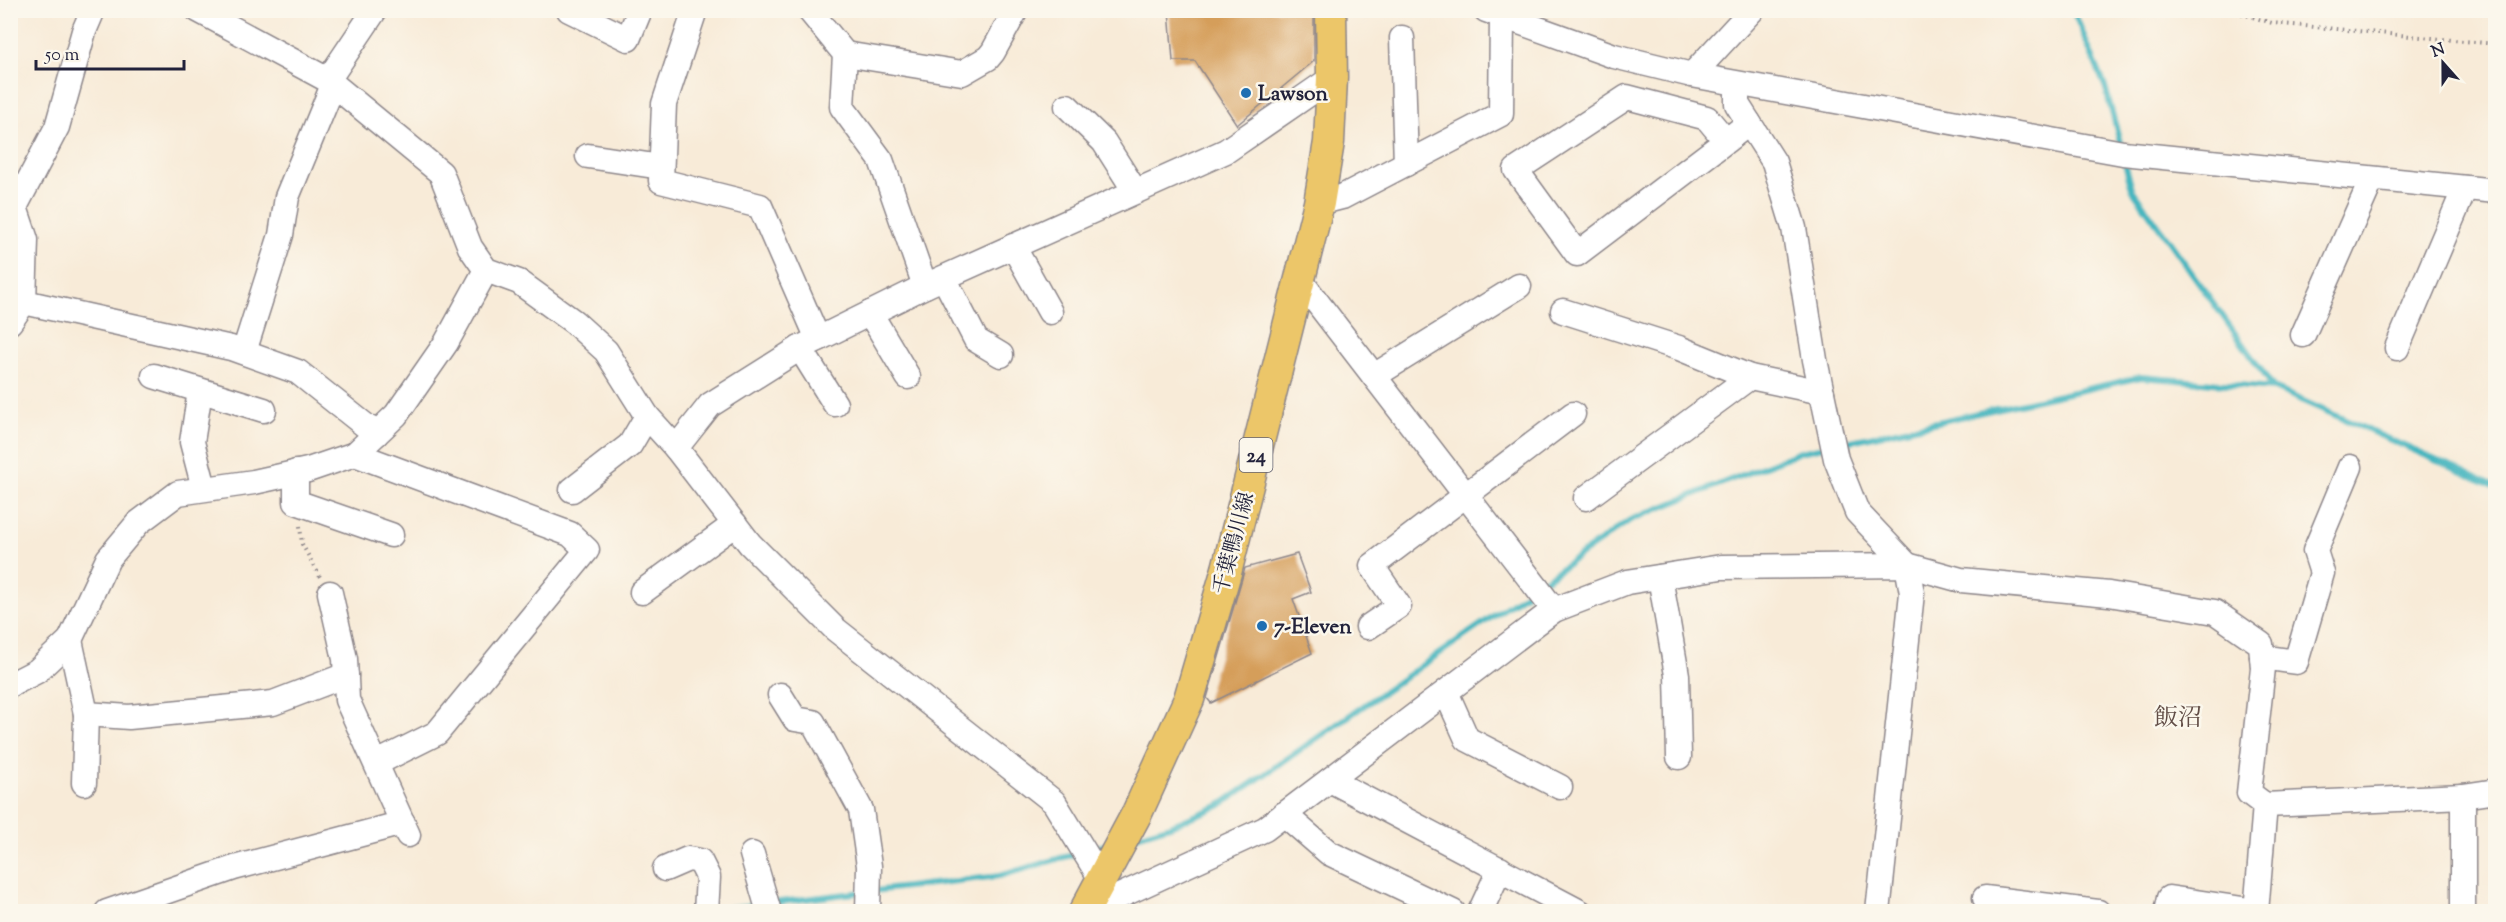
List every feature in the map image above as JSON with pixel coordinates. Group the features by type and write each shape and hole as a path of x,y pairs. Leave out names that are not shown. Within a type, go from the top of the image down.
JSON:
{"main road":[{"name":"千葉鴨川線","path":"1084,912 1137,813 1189,699 1227,569 1319,203 1329,142 1332,78 1331,10"}],"street":[{"path":"10,322 24,302 26,240 15,207 57,128 84,31 93,10"},
{"path":"244,352 281,235 287,197 331,83 375,10"},
{"path":"569,10 628,39 640,10"},
{"path":"695,10 664,104 661,181 760,206 809,344 835,404"},
{"path":"809,10 845,54 962,73 988,58 1016,10"},
{"path":"1692,75 1752,10"},
{"path":"199,11 331,83 441,173 470,247 486,270 519,282 574,322 606,351 647,416 676,448 750,544 836,629 1054,802 1101,879"},
{"path":"1319,203 1342,197 1501,114 1494,14 1614,56 1692,75 2144,157 2496,190"},
{"path":"1402,38 1406,164"},
{"path":"845,54 842,107 881,160 934,282 976,340 1001,356"},
{"path":"676,448 710,405 809,344 934,282 1226,151 1332,78"},
{"path":"1737,84 1737,104 1774,162 1794,228 1836,459 1857,512 1907,565 1912,593 1878,912"},
{"path":"1726,141 1707,118 1627,97 1516,170 1577,254 1726,141 1749,123"},
{"path":"1067,106 1104,142 1136,191"},
{"path":"588,156 661,167"},
{"path":"2303,335 2372,179"},
{"path":"2397,348 2465,188"},
{"path":"1013,246 1050,312"},
{"path":"10,685 37,671 70,640 108,559 138,523 178,493 254,482 355,454 396,415 446,343 486,270"},
{"path":"1300,280 1554,610"},
{"path":"1374,376 1519,286"},
{"path":"24,302 244,352 297,372 376,434"},
{"path":"1563,311 1679,348 1750,377 1822,392"},
{"path":"870,313 908,377"},
{"path":"154,376 264,410"},
{"path":"1586,498 1750,377"},
{"path":"200,390 192,442 204,488"},
{"path":"1368,627 1399,606 1372,566 1573,414"},
{"path":"572,490 630,445 647,416"},
{"path":"355,454 570,534 587,550 437,734 377,763"},
{"path":"2262,657 2296,662 2322,573 2315,550 2350,467"},
{"path":"296,472 296,502 391,535"},
{"path":"642,591 735,524"},
{"path":"1084,912 1265,829 1554,610 1627,582 1721,567 1907,565 1961,580 2109,594 2215,612 2260,644 2263,668 2249,793 2265,805 2463,796 2496,791"},
{"path":"1660,577 1677,675 1679,757"},
{"path":"107,912 234,868 406,829 347,700 345,659 330,593"},
{"path":"70,640 86,714 84,783"},
{"path":"86,714 129,717 273,703 346,675"},
{"path":"1446,692 1467,739 1560,787"},
{"path":"780,695 795,719 813,722 861,810 868,866 868,912"},
{"path":"1330,780 1580,912"},
{"path":"2463,796 2463,912"},
{"path":"2166,912 2169,898 2256,911 2265,805"},
{"path":"1284,814 1329,853 1453,912"},
{"path":"752,854 769,912"},
{"path":"665,868 688,859 700,861 708,877 706,912"},
{"path":"1480,912 1500,869"},
{"path":"1985,897 2098,912"}],"path":[{"path":"2230,10 2272,23 2496,44"},
{"path":"296,502 302,544 330,593"}],"building":[{"name":"Lawson","path":"1169,10 1314,10 1314,61 1237,125 1195,61 1173,61"},
{"name":"7-Eleven","path":"1297,554 1311,592 1293,599 1312,653 1211,703 1207,698 1245,568"}],"waterway":[{"path":"2073,10 2105,86 2121,146"},
{"path":"2124,159 2132,189 2274,388"},
{"path":"1838,444 2141,377 2274,388 2496,487"},
{"path":"1539,584 1630,520 1800,452 1828,446"},
{"path":"1137,836 1170,826 1219,806 1531,590"},
{"path":"1088,850 1110,844"},
{"path":"874,891 999,876 1078,853"},
{"path":"772,903 863,892"},
{"path":"713,910 762,904"}],"place":[{"name":"Lawson","path":"1246,93"},
{"name":"7-Eleven","path":"1262,626"}],"district":[{"name":"飯沼","path":"2178,717"}]}
